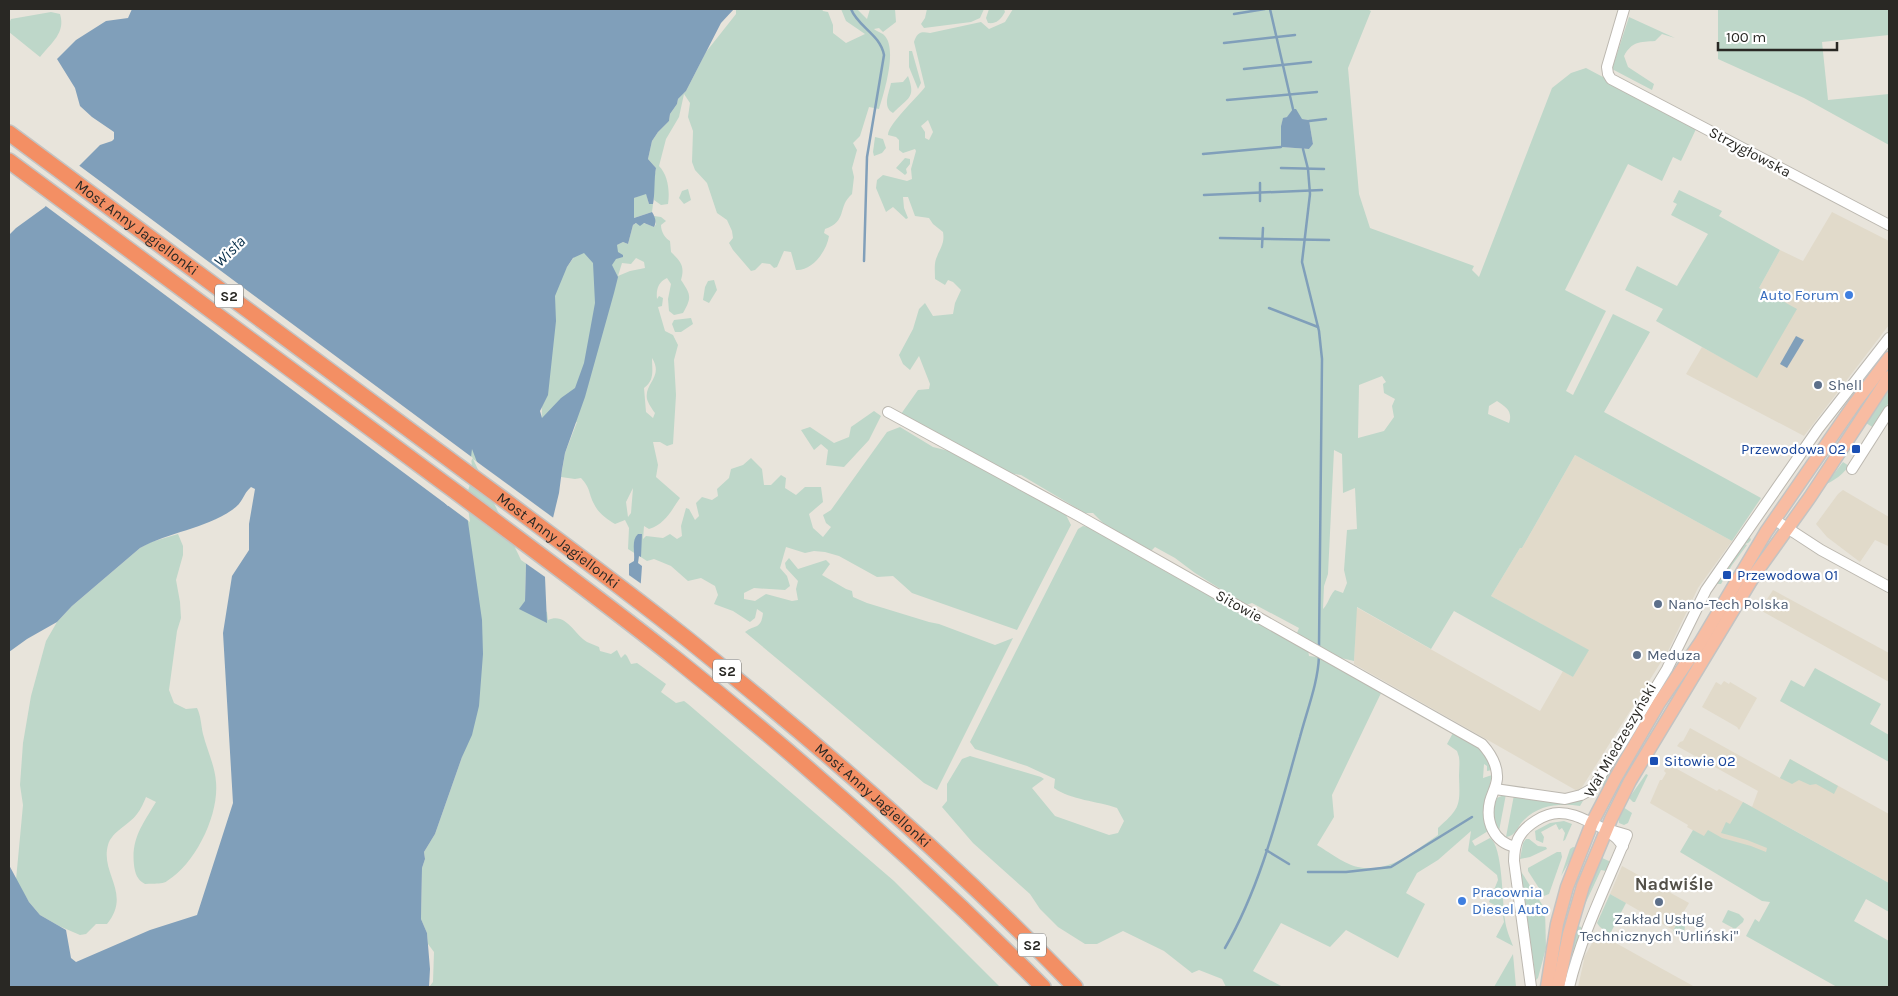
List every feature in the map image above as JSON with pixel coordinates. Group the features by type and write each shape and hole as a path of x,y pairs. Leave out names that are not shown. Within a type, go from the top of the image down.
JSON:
{"highway":[{"name":"Most Anny Jagiellonki","path":"9,133 571,550 684,637 781,716 880,801 1075,987"},
{"name":"Most Anny Jagiellonki","path":"9,161 556,567 676,659 757,725 847,803 930,878 1043,987"}],"main road":[{"name":"Wał Miedzeszyński","path":"1547,987 1559,913 1575,864 1592,824 1618,772 1656,708 1700,643 1775,520 1855,403 1889,358"},
{"name":"Wał Miedzeszyński","path":"1558,987 1578,904 1606,830 1630,781 1755,574 1820,483 1889,378"}],"street":[{"name":"Strzygłowska","path":"1624,9 1607,67 1611,79 1889,225"},
{"name":"Wał Miedzeszyński","path":"1495,788 1570,798 1582,795 1593,787 1667,669 1706,590 1818,429 1889,338"},
{"path":"1852,469 1889,411"},
{"name":"Sitowie","path":"888,412 1079,516 1482,744 1494,759 1497,778 1489,808 1490,824 1500,840 1515,847"},
{"path":"1775,520 1833,557 1889,587"},
{"path":"1531,987 1514,861 1515,847 1522,833 1539,819 1556,813 1571,815 1606,830 1627,835 1585,931 1569,987"},
{"path":"1606,830 1618,838 1623,846"}],"shaded area":[{"path":"1832,212 1889,241 1889,325 1804,436 1686,374 1702,347 1757,377 1759,288 1780,250 1803,261"},
{"path":"1575,455 1732,541 1698,588 1668,651 1579,792 1354,664 1356,607 1540,711 1563,671 1573,677 1588,650 1491,596 1520,548 1522,548"},
{"path":"1843,490 1889,517 1888,546 1875,540 1860,562 1827,537 1816,524"},
{"path":"1773,590 1889,653 1889,682 1760,610"},
{"path":"1724,681 1729,684 1730,682 1757,698 1739,730 1702,707 1716,682 1721,685"},
{"path":"1690,728 1780,778 1790,759 1889,814 1889,883 1781,823 1758,867 1687,827 1688,825 1650,803 1660,780 1662,780 1666,773 1664,771 1668,764 1717,791 1719,789 1752,807 1758,791 1677,746 1683,741"},
{"path":"1622,866 1689,903 1673,930 1610,894"},
{"path":"1598,933 1695,987 1578,987 1583,959"}],"green space":[{"path":"736,9 822,9 828,12 833,25 833,33 846,43 865,34 846,21 841,9 857,9 867,19 870,9 895,9 896,22 883,32 879,28 874,29 884,35 888,41 890,50 889,71 879,109 869,107 860,136 853,143 857,150 852,168 854,177 852,194 847,199 837,222 825,229 824,233 829,236 828,242 818,259 802,269 796,270 791,252 784,251 777,267 774,268 770,264 762,263 755,270 751,271 733,250 729,243 733,238 732,231 727,220 717,213 707,183 695,170 692,162 693,131 688,117 690,103 684,94 679,117 666,139 659,166 668,184 668,204 661,205 654,200 653,184 656,168 648,159 652,141 669,121 670,114 678,99 686,91 706,52 736,14"},
{"path":"927,9 984,9 980,18 971,22 924,28 921,24"},
{"path":"989,9 1004,9 1005,12 994,23 988,23 986,18"},
{"path":"1013,9 1367,9 1371,11 1348,68 1359,194 1370,228 1474,266 1472,270 1479,277 1552,88 1571,73 1586,68 1697,127 1681,161 1673,157 1662,181 1628,164 1565,290 1606,311 1566,391 1573,395 1613,314 1650,332 1604,412 1761,498 1732,541 1575,455 1522,548 1520,548 1491,596 1589,650 1573,677 1454,611 1431,649 1357,607 1354,661 1332,656 1297,633 1299,628 1252,603 1246,605 1175,558 1155,547 1149,553 1108,528 1093,513 1085,513 1021,475 1007,473 901,414 918,390 929,389 930,384 919,356 910,370 903,364 899,355 913,329 919,309 925,303 933,316 953,314 955,303 961,290 953,282 948,280 945,285 935,279 935,261 943,243 943,232 929,218 915,216 908,197 903,197 904,208 908,218 906,219 893,207 886,212 876,188 877,180 883,175 907,181 912,179 911,169 916,151 915,149 903,153 899,150 899,140 888,135 889,130 925,87 914,42 918,34 981,22 989,29 1005,22","holes":["1287,117 1309,120 1313,144 1309,149 1281,147 1283,119","928,120 933,132 929,140 925,138 925,132 921,126","1382,376 1386,382 1383,384 1384,393 1395,399 1392,406 1394,417 1384,431 1358,438 1359,385","1497,401 1506,407 1509,412 1509,423 1488,414 1489,406","1334,450 1342,454 1343,493 1355,488 1357,529 1347,530 1344,570 1347,583 1343,593 1335,590 1323,609 1324,586 1328,574"]},
{"path":"1718,9 1889,9 1889,35 1822,42 1828,100 1889,94 1889,145 1804,98 1718,59"},
{"path":"51,12 60,14 61,27 56,37 40,57 9,32 11,19"},
{"path":"1629,17 1675,38 1662,34 1655,41 1641,42 1633,45 1624,56 1628,67 1654,84 1652,90 1612,69"},
{"path":"909,51 912,51 921,83 918,89 909,67"},
{"path":"908,76 911,93 907,100 893,113 887,104 891,83 903,82"},
{"path":"875,137 883,139 886,148 882,153 874,156 873,152"},
{"path":"905,158 910,159 910,164 906,169 907,173 905,175 896,168"},
{"path":"688,189 691,200 684,204 679,198 682,191"},
{"path":"1679,190 1722,211 1719,216 1780,250 1759,288 1797,309 1757,378 1656,321 1663,309 1625,290 1637,266 1677,286 1708,234 1671,215 1677,204 1673,202"},
{"path":"646,193 649,204 653,204 652,212 634,218 629,216 634,198"},
{"path":"654,216 661,217 666,221 661,225 662,230 670,241 671,252 681,264 683,271 681,280 687,289 689,299 683,313 674,315 669,311 668,299 671,284 667,278 661,282 657,289 657,299 659,296 663,298 662,306 658,307 665,331 673,335 678,345 674,360 676,395 673,444 667,446 660,442 653,442 658,465 656,477 680,498 659,524 649,529 644,526 643,539 646,536 663,538 670,534 677,539 682,536 681,526 686,508 689,509 695,520 699,516 696,503 702,497 712,500 718,496 717,489 729,478 731,469 743,465 751,458 762,469 764,485 771,485 781,475 786,478 785,488 796,495 805,487 821,487 823,502 809,514 813,528 823,537 831,527 826,523 823,515 831,510 887,432 900,427 933,447 949,451 1065,513 1071,525 1017,630 912,593 893,576 877,577 839,556 825,552 814,551 805,553 786,547 780,568 787,576 790,586 785,590 754,588 744,593 744,599 755,601 766,594 792,601 798,600 796,589 798,581 786,568 785,563 789,558 798,569 826,560 830,564 822,575 852,591 853,597 867,603 939,624 995,645 1013,638 937,790 924,783 745,632 761,622 763,613 757,609 755,618 750,622 733,611 714,604 718,595 715,586 701,578 688,581 671,566 654,559 647,561 628,549 629,528 625,520 615,524 600,513 581,478 561,477 565,453 577,422 542,438 541,312 567,267 582,246 617,245 623,242 628,244 633,225 641,223 654,227 656,224","holes":["636,258 644,262 645,268 618,276 622,263 631,264","652,358 656,370 647,393 648,401 655,413 653,418 646,412 644,388 650,382","633,488 631,513 628,517 626,502"]},
{"path":"714,280 717,290 709,303 703,300 705,287 708,281"},
{"path":"691,318 693,324 681,332 675,332 672,324 674,320"},
{"path":"409,365 473,403 526,564 525,601 547,612 548,620 554,618 565,621 587,642 599,647 600,651 611,654 617,650 621,658 625,654 631,664 637,663 666,684 661,692 676,703 684,701 688,704 894,881 1000,987 429,987 433,982 434,952 428,944 427,933 421,919 422,868 425,859 424,852 435,834 462,757 469,718 465,501 473,474 471,458"},
{"path":"1889,387 1889,402 1874,428 1866,423"},
{"path":"874,411 881,416 869,440 844,467 826,465 828,450 821,444 814,450 801,430 810,427 834,443 849,437 851,427"},
{"path":"1843,462 1849,466 1838,477 1826,484"},
{"path":"1083,526 1088,527 1308,650 1309,656 1324,658 1382,691 1332,795 1334,817 1317,845 1342,861 1358,867 1380,867 1401,860 1438,835 1438,828 1451,816 1459,800 1459,757 1457,751 1447,744 1454,731 1477,747 1489,762 1492,770 1487,771 1487,766 1484,764 1483,778 1492,775 1484,811 1488,831 1472,841 1475,846 1490,838 1494,843 1500,863 1506,923 1513,946 1496,937 1504,922 1502,909 1489,902 1498,880 1497,875 1468,851 1471,831 1438,860 1417,873 1406,893 1425,904 1398,958 1346,930 1330,947 1281,923 1253,971 1283,987 1226,987 1222,979 1199,970 1192,973 1164,951 1123,931 1097,944 1085,944 1058,927 1040,909 1030,894 973,843 942,807 947,801 947,784 962,759 970,756 1041,777 1044,779 1032,788 1055,816 1109,835 1118,833 1124,821 1117,808 1076,798 1061,792 1054,788 1055,779 1027,766 975,749 970,742 1078,529"},
{"path":"178,534 183,546 183,555 176,580 181,618 177,631 169,690 174,703 186,709 197,708 213,764 216,782 214,809 196,850 178,873 165,882 145,884 138,878 136,873 134,847 139,832 156,802 146,797 134,818 113,836 108,845 108,865 117,903 114,913 107,924 96,924 86,934 80,935 40,915 29,902 16,880 23,805 20,785 23,743 31,696 46,641 57,622 72,606 140,548 151,542"},
{"path":"1749,535 1751,540 1745,544 1747,545 1721,584 1715,584"},
{"path":"1815,668 1881,704 1870,724 1889,735 1889,762 1780,701 1791,680 1804,687"},
{"path":"1655,698 1604,788 1602,784"},
{"path":"1790,759 1838,786 1834,794 1816,784 1810,785 1799,780 1792,784 1780,778"},
{"path":"1646,774 1648,775 1635,802 1633,802 1629,798"},
{"path":"1506,794 1499,831 1494,819 1494,806 1497,798"},
{"path":"1514,795 1574,802 1584,799 1580,806 1557,805 1535,811 1523,821 1514,833 1506,837"},
{"path":"1743,802 1889,883 1889,912 1866,899 1854,921 1889,941 1888,987 1837,987 1746,936 1755,919 1759,922 1770,902 1762,901 1680,852 1693,830 1704,836 1708,830 1722,838 1766,852 1767,848 1721,833 1726,822 1730,824"},
{"path":"1623,807 1632,813 1628,823 1624,825 1619,823 1618,817"},
{"path":"1564,821 1572,824 1565,840 1563,841 1565,833 1562,828 1559,830 1556,824 1541,832 1544,837 1543,843 1536,840 1535,831 1550,823"},
{"path":"1526,839 1547,849 1530,857 1520,859 1523,843"},
{"path":"1573,847 1577,848 1561,876 1570,849"},
{"path":"1557,852 1561,852 1562,857 1549,894 1544,896 1528,868"},
{"path":"1600,857 1611,862 1606,871 1601,870 1580,915"},
{"path":"1520,870 1545,909 1546,948 1536,980"},
{"path":"1610,894 1626,903 1610,934 1597,923"},
{"path":"1728,910 1739,914 1744,919 1735,929 1722,922"},
{"path":"1678,921 1685,925 1684,938 1673,931"},
{"path":"1578,926 1582,929 1565,987 1566,973"},
{"path":"1513,954 1516,987 1494,987"}],"water":[{"name":"Wisła","path":"132,9 734,9 721,23 686,91 678,99 670,114 669,121 652,141 648,159 656,168 653,204 649,204 646,194 634,198 634,218 652,212 655,219 654,227 644,223 640,226 636,223 633,225 628,244 623,242 617,245 618,252 623,257 616,259 612,265 618,277 614,293 585,397 565,453 545,577 547,623 519,609 525,601 526,564 480,470 472,449 471,457 442,500 448,506 465,501 482,620 483,654 479,706 472,735 462,757 435,834 424,852 421,919 427,933 430,969 429,987 9,987 9,865 29,902 40,915 66,930 71,958 76,962 150,930 197,915 233,803 223,633 232,576 249,550 249,524 255,489 251,487 236,507 210,522 140,548 72,606 57,622 9,652 9,235 45,207 59,186 100,145 114,139 114,132 80,106 75,88 57,59 76,40 106,21 128,18","holes":["584,253 593,263 595,303 584,363 575,388 561,398 542,418 540,411 548,395 556,321 555,296 567,267 573,258"]},
{"path":"1293,109 1296,109 1302,119 1309,120 1313,144 1309,149 1281,147 1283,118 1287,117"},
{"path":"1796,336 1804,340 1787,368 1780,364"},
{"path":"638,534 642,534 641,557 639,556 638,563 642,566 640,594 629,587 629,564 634,561 634,543"}],"pier":[{"path":"77,164 473,458 445,500 449,503 464,499 467,501 470,522 43,204 57,184"},
{"path":"473,459 555,519 548,579 521,560"},
{"path":"626,573 643,585 642,595 626,587"}],"waterway":[{"path":"851,9 859,21 878,41 884,55 867,157 864,261"},
{"path":"1234,14 1265,9"},
{"path":"1270,9 1293,109"},
{"path":"1224,43 1295,35"},
{"path":"1244,69 1311,62"},
{"path":"1227,100 1317,92"},
{"path":"1309,121 1326,119"},
{"path":"1203,154 1281,147"},
{"path":"1303,149 1308,169 1310,194 1302,262 1319,331 1322,359 1319,647"},
{"path":"1281,168 1324,169"},
{"path":"1260,183 1260,201"},
{"path":"1204,195 1322,190"},
{"path":"1262,247 1263,228"},
{"path":"1220,238 1329,240"},
{"path":"1269,308 1318,327"},
{"path":"1225,948 1250,898 1269,845 1312,696 1319,656"},
{"path":"1308,872 1346,872 1391,867 1472,817"},
{"path":"1266,850 1289,864"}],"place":[{"name":"Auto Forum","path":"1849,295"},
{"name":"Shell","path":"1818,385"},
{"name":"Przewodowa 02","path":"1856,449"},
{"name":"Przewodowa 01","path":"1727,575"},
{"name":"Nano-Tech Polska","path":"1658,604"},
{"name":"Meduza","path":"1637,655"},
{"name":"Sitowie 02","path":"1654,761"},
{"name":"Pracownia Diesel Auto","path":"1462,901"},
{"name":"Zakład Usług Technicznych \"Urliński\"","path":"1659,902"}],"district":[{"name":"Nadwiśle","path":"1674,884"}]}
